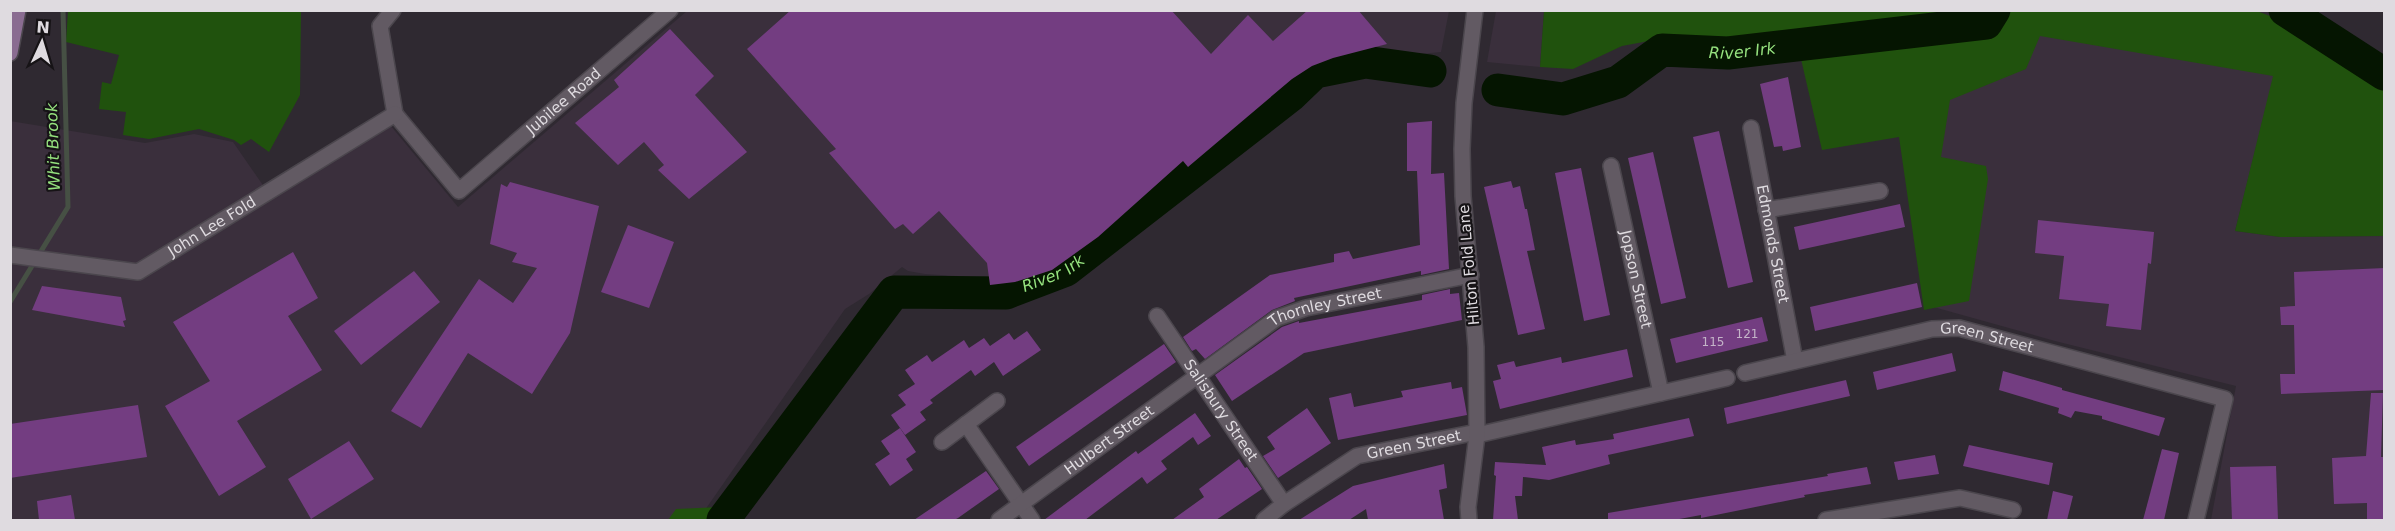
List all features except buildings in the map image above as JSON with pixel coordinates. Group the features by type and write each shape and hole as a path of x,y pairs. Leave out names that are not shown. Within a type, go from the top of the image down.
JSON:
{"street":[{"path":"10,53 18,10"},
{"path":"393,10 380,26 395,114"},
{"name":"Jubilee Road","path":"395,114 459,191 670,10"},
{"name":"Hilton Fold Lane","path":"1469,520 1468,507 1477,433 1476,347 1463,196 1464,103 1475,10"},
{"name":"John Lee Fold","path":"15,256 138,272 395,114"},
{"name":"Edmonds Street","path":"1751,128 1795,361"},
{"name":"Jopson Street","path":"1611,166 1661,393"},
{"path":"1766,210 1880,191"},
{"name":"Thornley Street","path":"1196,375 1277,318 1291,312 1471,275"},
{"name":"Salisbury Street","path":"1157,316 1284,504"},
{"name":"Green Street","path":"1745,373 1932,329 1959,328 2225,399 2196,520"},
{"name":"Hulbert Street","path":"999,520 1196,375"},
{"name":"Green Street","path":"1264,520 1284,504 1357,456 1477,433 1727,378"},
{"path":"942,442 997,401"},
{"path":"966,424 1032,520"},
{"path":"1826,520 1960,498 2013,510"}],"shaded area":[{"path":"687,11 1449,11 1441,52 1335,62 1311,69 1128,218 1053,271 988,278 925,274 908,271 902,267 869,294 845,309 698,520 11,520 10,121 145,143 194,134 233,142 269,194 390,125 458,207"},
{"path":"1496,11 1544,11 1540,67 1487,62"},
{"path":"2031,23 2276,67 2235,231 2280,237 2384,236 2384,520 2211,520 2236,386 2055,341 1930,306 1939,82"}],"green space":[{"path":"1544,10 1967,11 1773,37 1654,40 1622,46 1573,69 1540,67"},
{"path":"2254,10 2278,19 2384,89 2384,236 2280,237 2235,231 2273,76 2040,36 2026,69 1950,100 1941,157 1986,166 1988,179 1969,301 1924,310 1899,137 1822,150 1801,59 1977,39 1996,27 2008,11"},
{"path":"68,11 301,11 300,95 269,152 251,139 241,145 234,140 199,129 149,139 123,135 126,112 99,109 102,82 111,84 119,55 66,42"},
{"path":"720,507 710,520 668,520 676,509"}],"waterway":[{"name":"Whit Brook","path":"10,302 68,207 63,10"},
{"name":"River Irk","path":"1498,90 1563,99 1618,82 1662,50 1728,53 1986,23 1994,10"},
{"name":"River Irk","path":"2285,10 2384,74"},
{"name":"River Irk","path":"723,520 894,292 1006,293 1066,270 1290,96 1315,72 1365,62 1430,71"}]}
